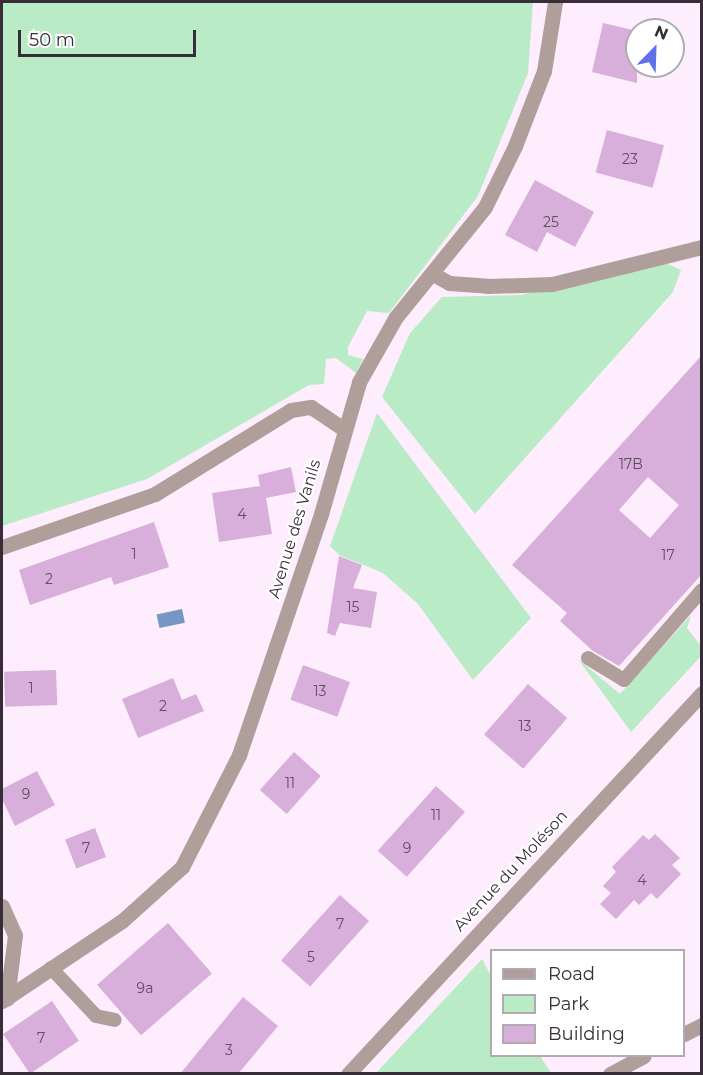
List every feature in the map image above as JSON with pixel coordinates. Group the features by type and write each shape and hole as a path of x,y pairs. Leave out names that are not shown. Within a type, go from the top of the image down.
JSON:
{"street":[{"name":"Avenue des Vanils","path":"4,999 122,921 182,867 239,755 321,514 344,429 366,367 396,317 433,274 484,207 515,146 544,71 555,2"},
{"path":"433,274 449,283 488,286 552,284 702,248"},
{"path":"2,547 156,494 291,410 311,407 344,429"},
{"name":"Avenue du Moléson","path":"348,1074 702,693"},
{"path":"2,906 15,935 4,999"},
{"path":"685,1034 702,1025"},
{"path":"610,1074 642,1057"}],"lane":[{"path":"588,658 624,680 702,590"},
{"path":"51,968 96,1016 115,1020"}],"green space":[{"path":"2,2 533,2 528,73 478,196 389,313 367,311 348,347 348,355 363,359 356,373 336,358 326,359 324,384 309,385 147,479 2,526"},
{"path":"666,263 681,270 673,292 475,514 382,397 410,333 442,297 520,295"},
{"path":"377,413 531,618 473,680 418,604 383,573 339,555 330,546"},
{"path":"691,615 687,628 701,646 701,656 631,732 578,659 620,694"},
{"path":"482,959 490,974 490,1057 541,1057 551,1073 376,1073"}],"water":[{"path":"182,609 185,623 159,628 157,614"}],"building":[{"path":"603,23 625,28 625,78 637,78 637,83 592,72"},
{"path":"607,130 664,145 653,188 596,173"},
{"path":"535,180 594,212 575,247 547,232 537,252 505,235"},
{"path":"702,355 702,574 619,666 593,651 560,621 567,613 512,565","holes":["648,477 679,505 650,538 619,510"]},
{"path":"291,467 296,492 266,498 272,534 219,542 212,493 260,486 258,475"},
{"path":"154,522 169,567 114,585 111,577 30,605 19,570"},
{"path":"339,556 362,565 353,588 377,592 371,628 340,623 335,636 327,633"},
{"path":"303,665 350,682 337,717 290,700"},
{"path":"56,670 57,705 5,707 4,672"},
{"path":"173,678 182,700 196,694 204,711 138,738 122,699"},
{"path":"528,684 567,718 523,769 484,735"},
{"path":"294,752 321,776 287,814 260,790"},
{"path":"37,771 55,805 15,826 2,799 2,789"},
{"path":"436,786 465,812 407,877 378,851"},
{"path":"95,828 106,857 76,868 65,839"},
{"path":"655,834 680,858 672,865 681,874 657,899 651,893 639,905 634,900 616,919 600,904 611,893 603,886 616,872 612,867 643,835 649,840"},
{"path":"340,895 369,921 310,986 281,960"},
{"path":"168,923 212,974 141,1035 97,985"},
{"path":"243,997 278,1026 238,1074 180,1074"},
{"path":"52,1001 79,1041 30,1074 3,1034"}]}
